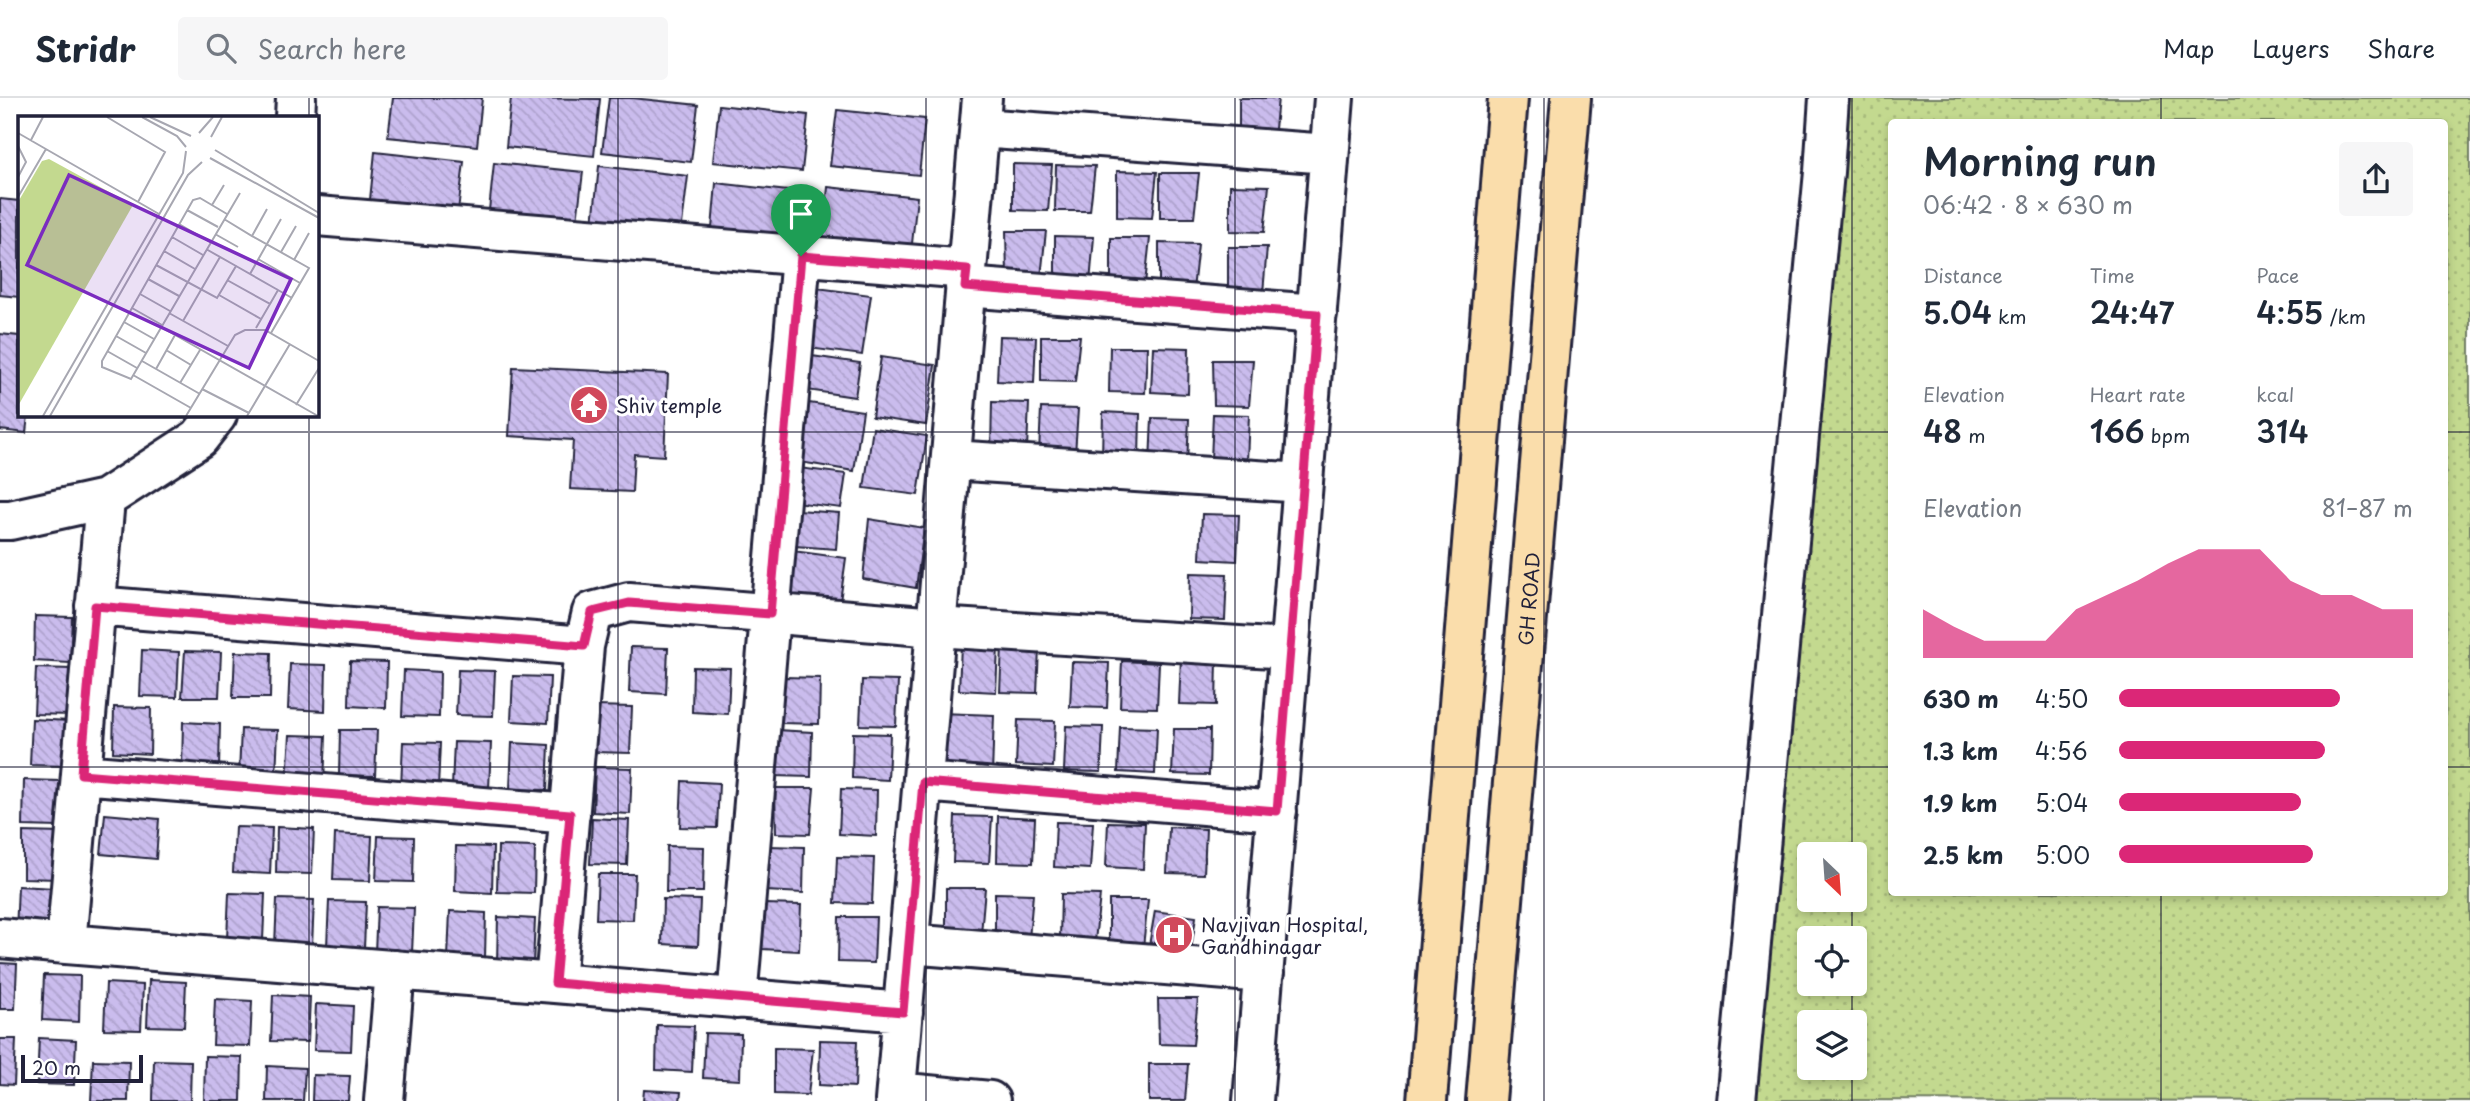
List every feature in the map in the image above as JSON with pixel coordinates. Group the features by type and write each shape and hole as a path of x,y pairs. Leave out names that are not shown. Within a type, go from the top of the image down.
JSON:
{"main road":[{"path":"1427,1101 1508,98"},
{"name":"GH ROAD","path":"1486,1101 1571,98"}],"street":[{"path":"295,116 296,98"},
{"path":"1253,1101 1334,98"},
{"path":"1736,1101 1829,98"},
{"path":"990,1101 895,1097 981,113 1329,154"},
{"path":"318,216 801,256 966,278 1317,314"},
{"path":"737,999 801,256"},
{"path":"0,520 105,499 200,438 216,416"},
{"path":"951,460 1303,483"},
{"path":"66,944 105,499"},
{"path":"555,983 584,646 592,612 629,603 936,627 1289,649"},
{"path":"95,606 584,646"},
{"path":"81,774 570,814"},
{"path":"923,782 1277,811"},
{"path":"0,938 903,1012"},
{"path":"909,944 1264,973"},
{"path":"384,1101 395,970"}],"green space":[{"path":"1841,98 2470,98 2470,1101 1753,1100"}],"building":[{"path":"393,98 482,98 477,146 388,137"},
{"path":"511,98 600,99 594,156 506,147"},
{"path":"609,98 698,105 691,162 602,152"},
{"path":"1239,98 1278,98 1274,139 1239,138"},
{"path":"719,105 808,115 802,171 713,162"},
{"path":"837,110 925,119 919,175 830,166"},
{"path":"375,152 464,162 457,219 369,209"},
{"path":"494,163 583,172 576,229 488,220"},
{"path":"1013,164 1052,165 1048,211 1013,210"},
{"path":"1056,165 1095,166 1090,211 1055,211"},
{"path":"599,166 688,176 681,233 593,223"},
{"path":"1117,171 1157,172 1152,218 1117,217"},
{"path":"1160,173 1199,173 1194,218 1160,218"},
{"path":"716,183 806,193 799,249 711,240"},
{"path":"1230,185 1269,186 1264,232 1230,231"},
{"path":"828,187 917,197 911,253 822,244"},
{"path":"0,199 18,201 18,297 0,295"},
{"path":"1006,231 1046,231 1041,277 1007,276"},
{"path":"1055,236 1094,237 1090,283 1055,282"},
{"path":"1111,238 1150,238 1145,284 1111,283"},
{"path":"1159,243 1198,244 1193,290 1159,289"},
{"path":"1228,247 1267,247 1263,293 1228,292"},
{"path":"817,288 871,295 862,355 808,348"},
{"path":"0,334 18,336 18,416 28,416 26,433 0,430"},
{"path":"999,336 1036,337 1034,383 997,381"},
{"path":"1041,336 1080,336 1075,382 1041,381"},
{"path":"1110,347 1147,347 1145,393 1109,392"},
{"path":"1153,347 1189,348 1188,394 1151,392"},
{"path":"812,356 860,363 855,397 807,390"},
{"path":"881,357 935,365 926,425 872,417"},
{"path":"1213,360 1253,360 1249,406 1214,405"},
{"name":"Shiv temple","path":"513,367 668,374 664,456 634,454 632,492 570,489 573,440 509,436"},
{"path":"992,402 1029,403 1027,449 991,448"},
{"path":"809,403 863,411 854,471 800,462"},
{"path":"1041,408 1078,409 1075,454 1039,454"},
{"path":"1103,412 1140,414 1139,459 1102,458"},
{"path":"1213,414 1249,415 1247,461 1211,460"},
{"path":"1152,418 1189,419 1187,465 1150,463"},
{"path":"873,428 927,436 918,495 864,488"},
{"path":"799,468 846,474 841,508 794,502"},
{"path":"798,510 839,513 836,549 795,546"},
{"path":"1202,514 1239,515 1237,561 1200,559"},
{"path":"869,519 924,528 916,588 863,579"},
{"path":"793,551 846,558 838,616 785,609"},
{"path":"1190,573 1227,574 1225,620 1189,619"},
{"path":"35,616 72,617 70,663 34,661"},
{"path":"961,645 998,646 996,692 959,690"},
{"path":"1002,646 1039,648 1037,693 1000,692"},
{"path":"631,647 668,648 666,694 629,692"},
{"path":"142,650 179,652 177,697 140,696"},
{"path":"185,651 221,652 219,697 182,697"},
{"path":"235,652 271,653 270,698 233,698"},
{"path":"1181,658 1217,660 1216,705 1179,704"},
{"path":"350,661 387,662 386,708 349,706"},
{"path":"1122,661 1159,663 1157,708 1120,707"},
{"path":"1072,662 1109,663 1107,708 1070,707"},
{"path":"290,664 326,665 325,711 288,709"},
{"path":"693,667 730,668 728,714 692,712"},
{"path":"36,668 72,669 71,715 34,714"},
{"path":"404,670 440,672 439,717 402,716"},
{"path":"458,670 495,671 493,716 456,715"},
{"path":"513,676 550,677 548,723 511,721"},
{"path":"784,677 820,678 819,724 782,723"},
{"path":"862,680 898,681 896,726 860,725"},
{"path":"595,706 632,707 630,753 594,752"},
{"path":"114,707 151,708 150,754 113,752"},
{"path":"940,713 994,715 992,775 937,773"},
{"path":"32,719 69,721 67,766 30,765"},
{"path":"1018,720 1055,721 1053,767 1016,765"},
{"path":"183,722 220,724 219,769 182,768"},
{"path":"1066,726 1103,727 1101,772 1064,771"},
{"path":"1120,727 1157,728 1155,774 1118,772"},
{"path":"241,729 278,730 276,776 239,774"},
{"path":"1174,729 1210,729 1209,775 1172,774"},
{"path":"340,730 377,730 375,776 339,775"},
{"path":"776,730 812,732 811,777 774,776"},
{"path":"853,733 890,734 888,780 852,778"},
{"path":"290,735 326,736 324,782 287,780"},
{"path":"403,742 440,743 438,788 401,787"},
{"path":"454,742 491,743 489,789 452,787"},
{"path":"512,743 549,745 547,790 510,789"},
{"path":"595,767 632,768 630,814 593,812"},
{"path":"24,780 61,781 59,827 23,826"},
{"path":"682,781 719,783 717,828 680,827"},
{"path":"775,788 814,788 810,834 776,833"},
{"path":"841,789 877,790 876,836 839,834"},
{"path":"105,814 159,819 156,859 101,854"},
{"path":"955,816 992,817 989,863 953,862"},
{"path":"998,816 1035,818 1033,863 997,862"},
{"path":"592,818 629,820 627,865 590,864"},
{"path":"1056,822 1093,823 1090,869 1054,867"},
{"path":"1108,822 1145,823 1143,869 1106,867"},
{"path":"235,827 272,828 270,874 233,872"},
{"path":"277,827 314,829 312,874 276,873"},
{"path":"1169,827 1206,829 1204,874 1167,873"},
{"path":"23,832 62,833 58,879 23,878"},
{"path":"335,834 372,836 370,881 333,880"},
{"path":"378,836 414,837 413,882 376,881"},
{"path":"456,846 493,847 492,893 455,891"},
{"path":"498,846 535,847 534,893 497,892"},
{"path":"667,846 704,847 703,892 666,892"},
{"path":"768,846 804,847 803,893 766,891"},
{"path":"837,857 874,858 872,904 835,903"},
{"path":"598,874 635,874 633,920 596,919"},
{"path":"18,886 54,888 53,933 16,932"},
{"path":"946,888 985,888 981,934 946,933"},
{"path":"229,893 265,894 263,940 227,939"},
{"path":"995,893 1033,894 1029,939 995,939"},
{"path":"1061,894 1100,895 1095,941 1060,940"},
{"path":"277,899 314,900 312,946 275,945"},
{"path":"663,899 700,900 698,946 662,944"},
{"path":"1109,900 1148,900 1143,947 1109,945"},
{"path":"329,901 366,902 364,948 327,946"},
{"path":"764,904 801,905 799,951 762,949"},
{"path":"377,907 414,908 412,953 375,952"},
{"path":"450,911 486,913 485,958 448,958"},
{"path":"1155,911 1196,917 1189,963 1147,957"},
{"path":"498,917 535,919 533,964 497,963"},
{"path":"839,917 876,917 874,963 838,962"},
{"path":"0,963 17,964 15,1009 0,1009"},
{"path":"44,975 80,976 79,1022 42,1020"},
{"path":"149,980 186,982 184,1027 147,1026"},
{"path":"106,983 143,985 141,1030 104,1029"},
{"path":"273,995 310,997 308,1042 271,1041"},
{"path":"215,999 252,1001 250,1046 213,1045"},
{"path":"1158,999 1198,999 1193,1045 1159,1044"},
{"path":"316,1004 353,1006 351,1051 314,1050"},
{"path":"657,1025 694,1026 692,1072 656,1070"},
{"path":"705,1033 741,1034 740,1080 703,1078"},
{"path":"39,1038 76,1040 74,1085 37,1084"},
{"path":"0,1039 16,1039 14,1085 0,1084"},
{"path":"820,1040 857,1041 855,1087 819,1085"},
{"path":"774,1048 813,1049 808,1095 774,1094"},
{"path":"205,1056 242,1057 241,1101 204,1101"},
{"path":"93,1060 129,1061 128,1101 91,1101"},
{"path":"154,1060 191,1061 190,1101 153,1101"},
{"path":"1149,1064 1188,1064 1185,1101 1149,1101"},
{"path":"267,1066 305,1068 303,1101 266,1101"},
{"path":"313,1075 350,1076 348,1101 312,1101"},
{"path":"644,1090 681,1092 680,1101 643,1101"}],"place":[{"name":"Shiv temple","path":"589,405"},
{"name":"Navjivan Hospital, Gandhinagar","path":"1174,935"}],"route":[{"path":"801,256 967,269 965,287 1317,314 1277,811 923,782 903,1012 555,983 570,814 81,774 95,606 584,646 592,612 629,603 770,614 801,256"}]}
